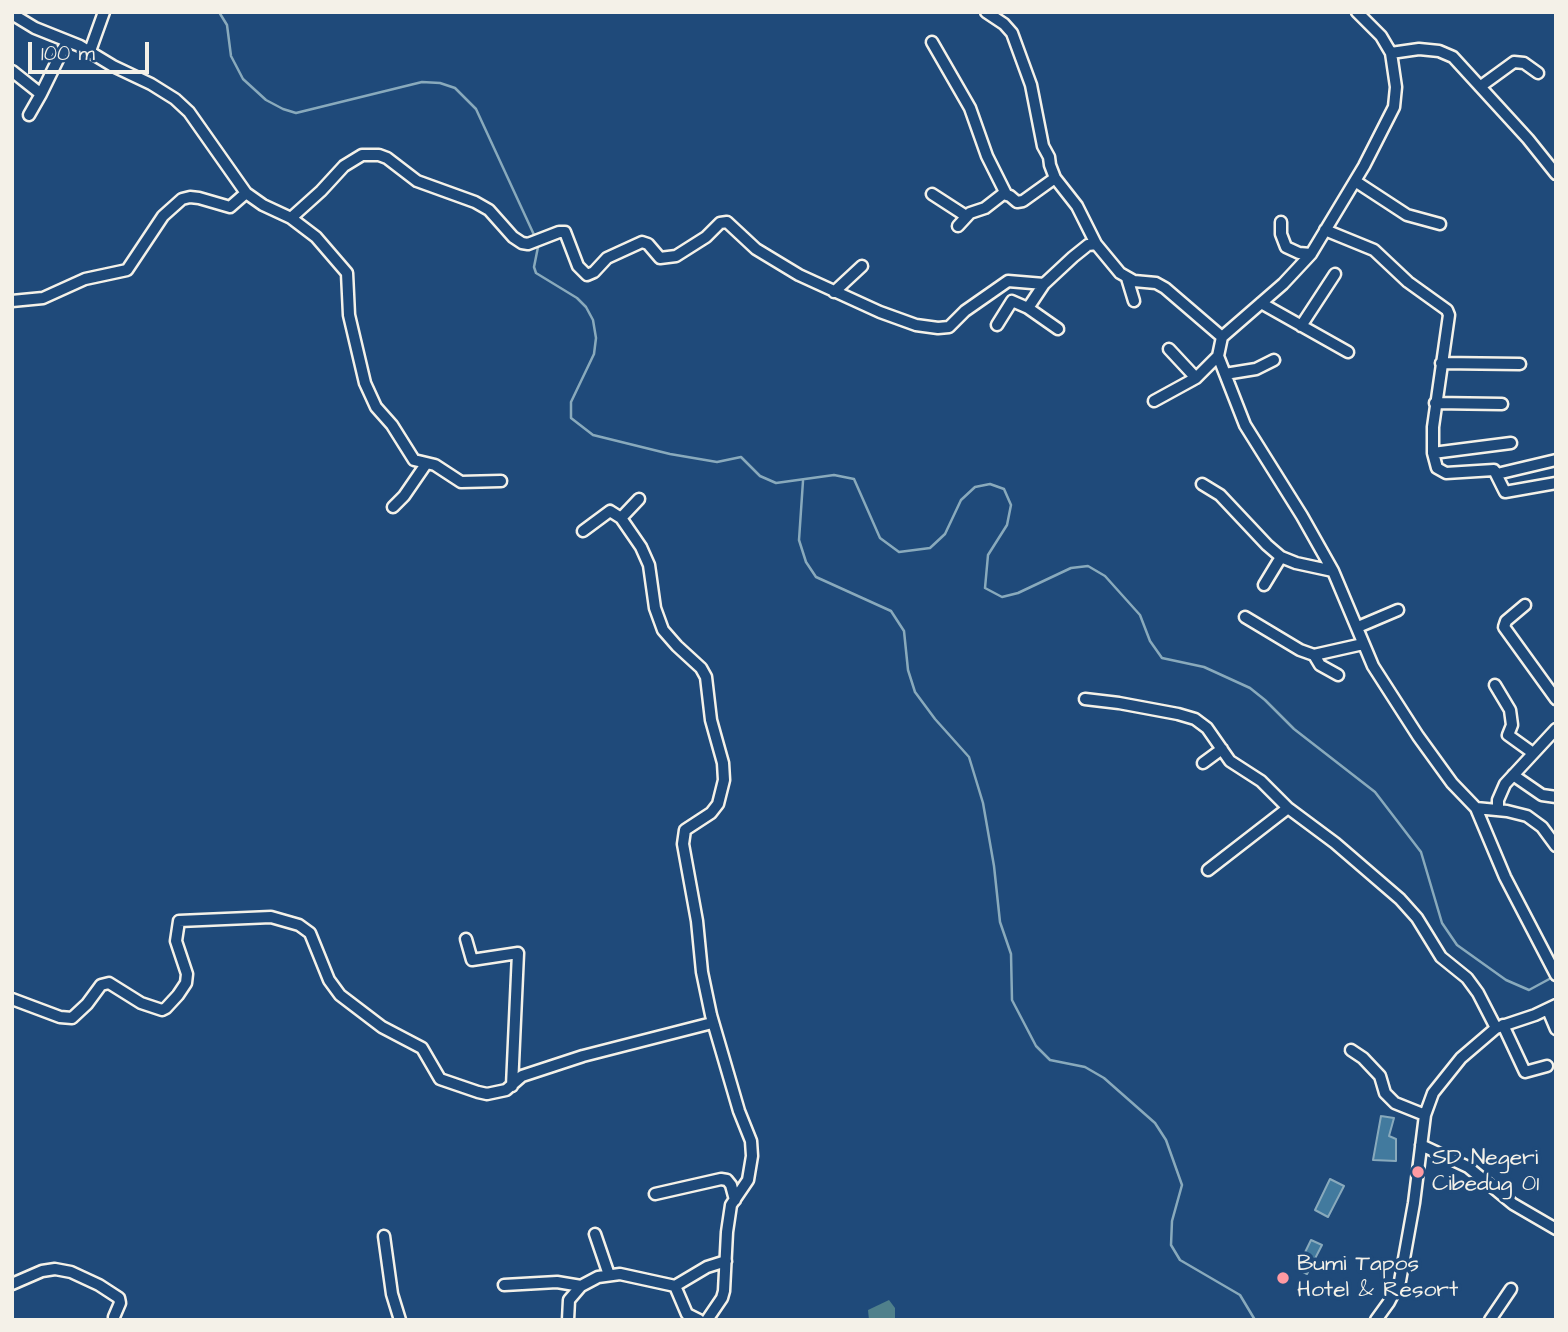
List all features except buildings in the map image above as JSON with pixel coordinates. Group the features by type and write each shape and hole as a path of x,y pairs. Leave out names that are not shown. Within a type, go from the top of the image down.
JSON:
{"street":[{"path":"90,51 104,12"},
{"path":"986,12 1012,33 1031,85 1043,146 1055,177 1077,206 1096,244 1114,267 1127,278 1156,283 1165,288 1222,337"},
{"path":"1357,12 1381,36 1391,53 1396,87 1394,107 1355,181 1311,254 1283,284 1222,337 1218,356 1245,425 1333,571 1383,685 1452,783 1476,808 1505,877 1552,959 1556,975"},
{"path":"12,14 35,28 90,51 113,66 151,84 182,105 198,121 205,136 246,193 263,205 291,218 321,242 327,253 347,274 353,335 371,399 414,460 435,465 461,482 501,481"},
{"path":"29,115 67,41"},
{"path":"932,42 970,108 1006,194 1017,202 1023,201 1055,177"},
{"path":"1391,53 1419,49 1446,53 1461,64 1556,174"},
{"path":"1481,86 1514,62 1524,63 1538,73"},
{"path":"12,71 41,94"},
{"path":"291,218 344,166 370,153 387,158 417,181 475,202 489,210 513,237 528,244 565,232 578,266 583,273 589,275 607,258 642,242 648,244 660,258 676,256 706,237 720,223 727,222 768,258 834,292 916,325 949,327 965,311 1008,281 1044,284"},
{"path":"1355,181 1407,215 1440,223"},
{"path":"12,301 43,298 85,279 127,270 163,216 182,199 199,198 230,206 246,193"},
{"path":"932,194 966,216"},
{"path":"958,226 966,216 985,208 1006,194"},
{"path":"1281,222 1281,234 1286,247 1299,253 1311,254"},
{"path":"1325,230 1374,250 1408,282 1447,310 1449,315 1435,403 1433,453 1437,468 1446,473 1494,470 1504,492 1556,483"},
{"path":"1028,308 1044,284 1088,245 1096,244"},
{"path":"834,292 862,266"},
{"path":"1301,326 1335,274"},
{"path":"1127,278 1133,301"},
{"path":"997,325 1012,301 1028,308 1058,329"},
{"path":"1261,303 1348,352"},
{"path":"1170,349 1196,378"},
{"path":"1154,401 1196,378 1218,356"},
{"path":"1224,374 1256,369 1275,360"},
{"path":"1441,363 1520,364"},
{"path":"1435,403 1502,404"},
{"path":"1433,453 1511,443"},
{"path":"1497,474 1556,460"},
{"path":"393,507 426,464"},
{"path":"1202,484 1220,495 1281,557 1333,571"},
{"path":"621,518 639,499"},
{"path":"583,531 610,511 621,518 641,547 649,565 655,608 663,630 701,668 706,677 711,720 723,764 724,780 718,804 711,813 688,826 682,834 712,1023 751,1141 752,1156 748,1180 731,1205 724,1291 707,1320"},
{"path":"1264,585 1281,557"},
{"path":"1525,605 1506,621 1504,627 1556,699"},
{"path":"1357,627 1398,610"},
{"path":"1245,617 1300,650 1314,655 1363,643"},
{"path":"1314,655 1320,665 1338,675"},
{"path":"1495,685 1510,710 1512,724 1508,735 1532,753"},
{"path":"1085,699 1119,703 1195,719 1207,728 1230,761 1261,781 1288,808 1335,843 1418,918 1441,957 1467,978 1478,993 1525,1072 1548,1066"},
{"path":"1498,809 1502,790 1556,729"},
{"path":"1203,763 1222,749"},
{"path":"1513,775 1542,795 1556,797"},
{"path":"1208,870 1288,808"},
{"path":"1476,808 1516,813 1534,821 1556,846"},
{"path":"12,999 60,1017 72,1018 101,985 109,984 141,1003 162,1010 170,1005 186,983 187,974 176,942 179,921 271,917 299,925 310,933 334,988 382,1027 422,1048 440,1079 487,1094 506,1090 522,1076 583,1056 712,1023"},
{"path":"466,939 472,960 518,953 512,1086"},
{"path":"1376,1320 1390,1302 1400,1281 1425,1115 1433,1093 1468,1051 1499,1026 1552,1007 1556,1028"},
{"path":"1350,1050 1363,1058 1380,1076 1385,1093 1395,1104 1425,1115"},
{"path":"1421,1144 1455,1158 1513,1204 1556,1229"},
{"path":"655,1194 722,1179 731,1185 735,1200"},
{"path":"595,1234 609,1275"},
{"path":"384,1236 392,1294 400,1320"},
{"path":"568,1320 569,1300 591,1279 626,1275 675,1286 706,1267 726,1261"},
{"path":"12,1284 43,1271 55,1269 71,1272 119,1298 114,1320"},
{"path":"504,1285 556,1282 581,1286"},
{"path":"675,1286 687,1314 699,1320"},
{"path":"1490,1320 1511,1289"}],"green space":[{"path":"889,1300 895,1308 895,1320 869,1320 868,1310"}],"water":[{"path":"1381,1116 1394,1118 1389,1136 1396,1139 1396,1161 1373,1160"},
{"path":"1330,1179 1344,1186 1328,1217 1315,1210"},
{"path":"1311,1240 1322,1245 1307,1274 1297,1269"}],"waterway":[{"path":"219,12 227,25 231,56 243,79 266,100 283,109 296,113 422,82 440,83 455,88 476,109 535,237"},
{"path":"537,243 534,267 536,273 577,298 593,320 596,338 594,354 571,402 571,418 593,435 670,454 717,462 741,457 760,476 776,483 834,475 854,479 880,538 899,552 930,548 945,534 961,500 975,487 990,484 1004,489 1011,505 1007,525 988,555 985,588 1002,597 1018,593 1071,568 1088,566 1105,576 1140,615 1150,641 1162,658 1204,667 1250,688 1294,729 1375,792 1421,852 1442,923 1457,945 1506,980 1529,990 1553,977"},
{"path":"803,481 799,540 806,562 816,577 891,611 904,631 908,670 915,692 969,757 983,803 1000,922 1011,954 1012,1000 1036,1046 1050,1060 1085,1067 1104,1078 1155,1123 1166,1140 1182,1185 1172,1221 1171,1245 1180,1260 1240,1295 1255,1320"}],"place":[{"name":"SD Negeri Cibedug 01","path":"1418,1172"},
{"name":"Bumi Tapos Hotel & Resort","path":"1283,1278"}]}
